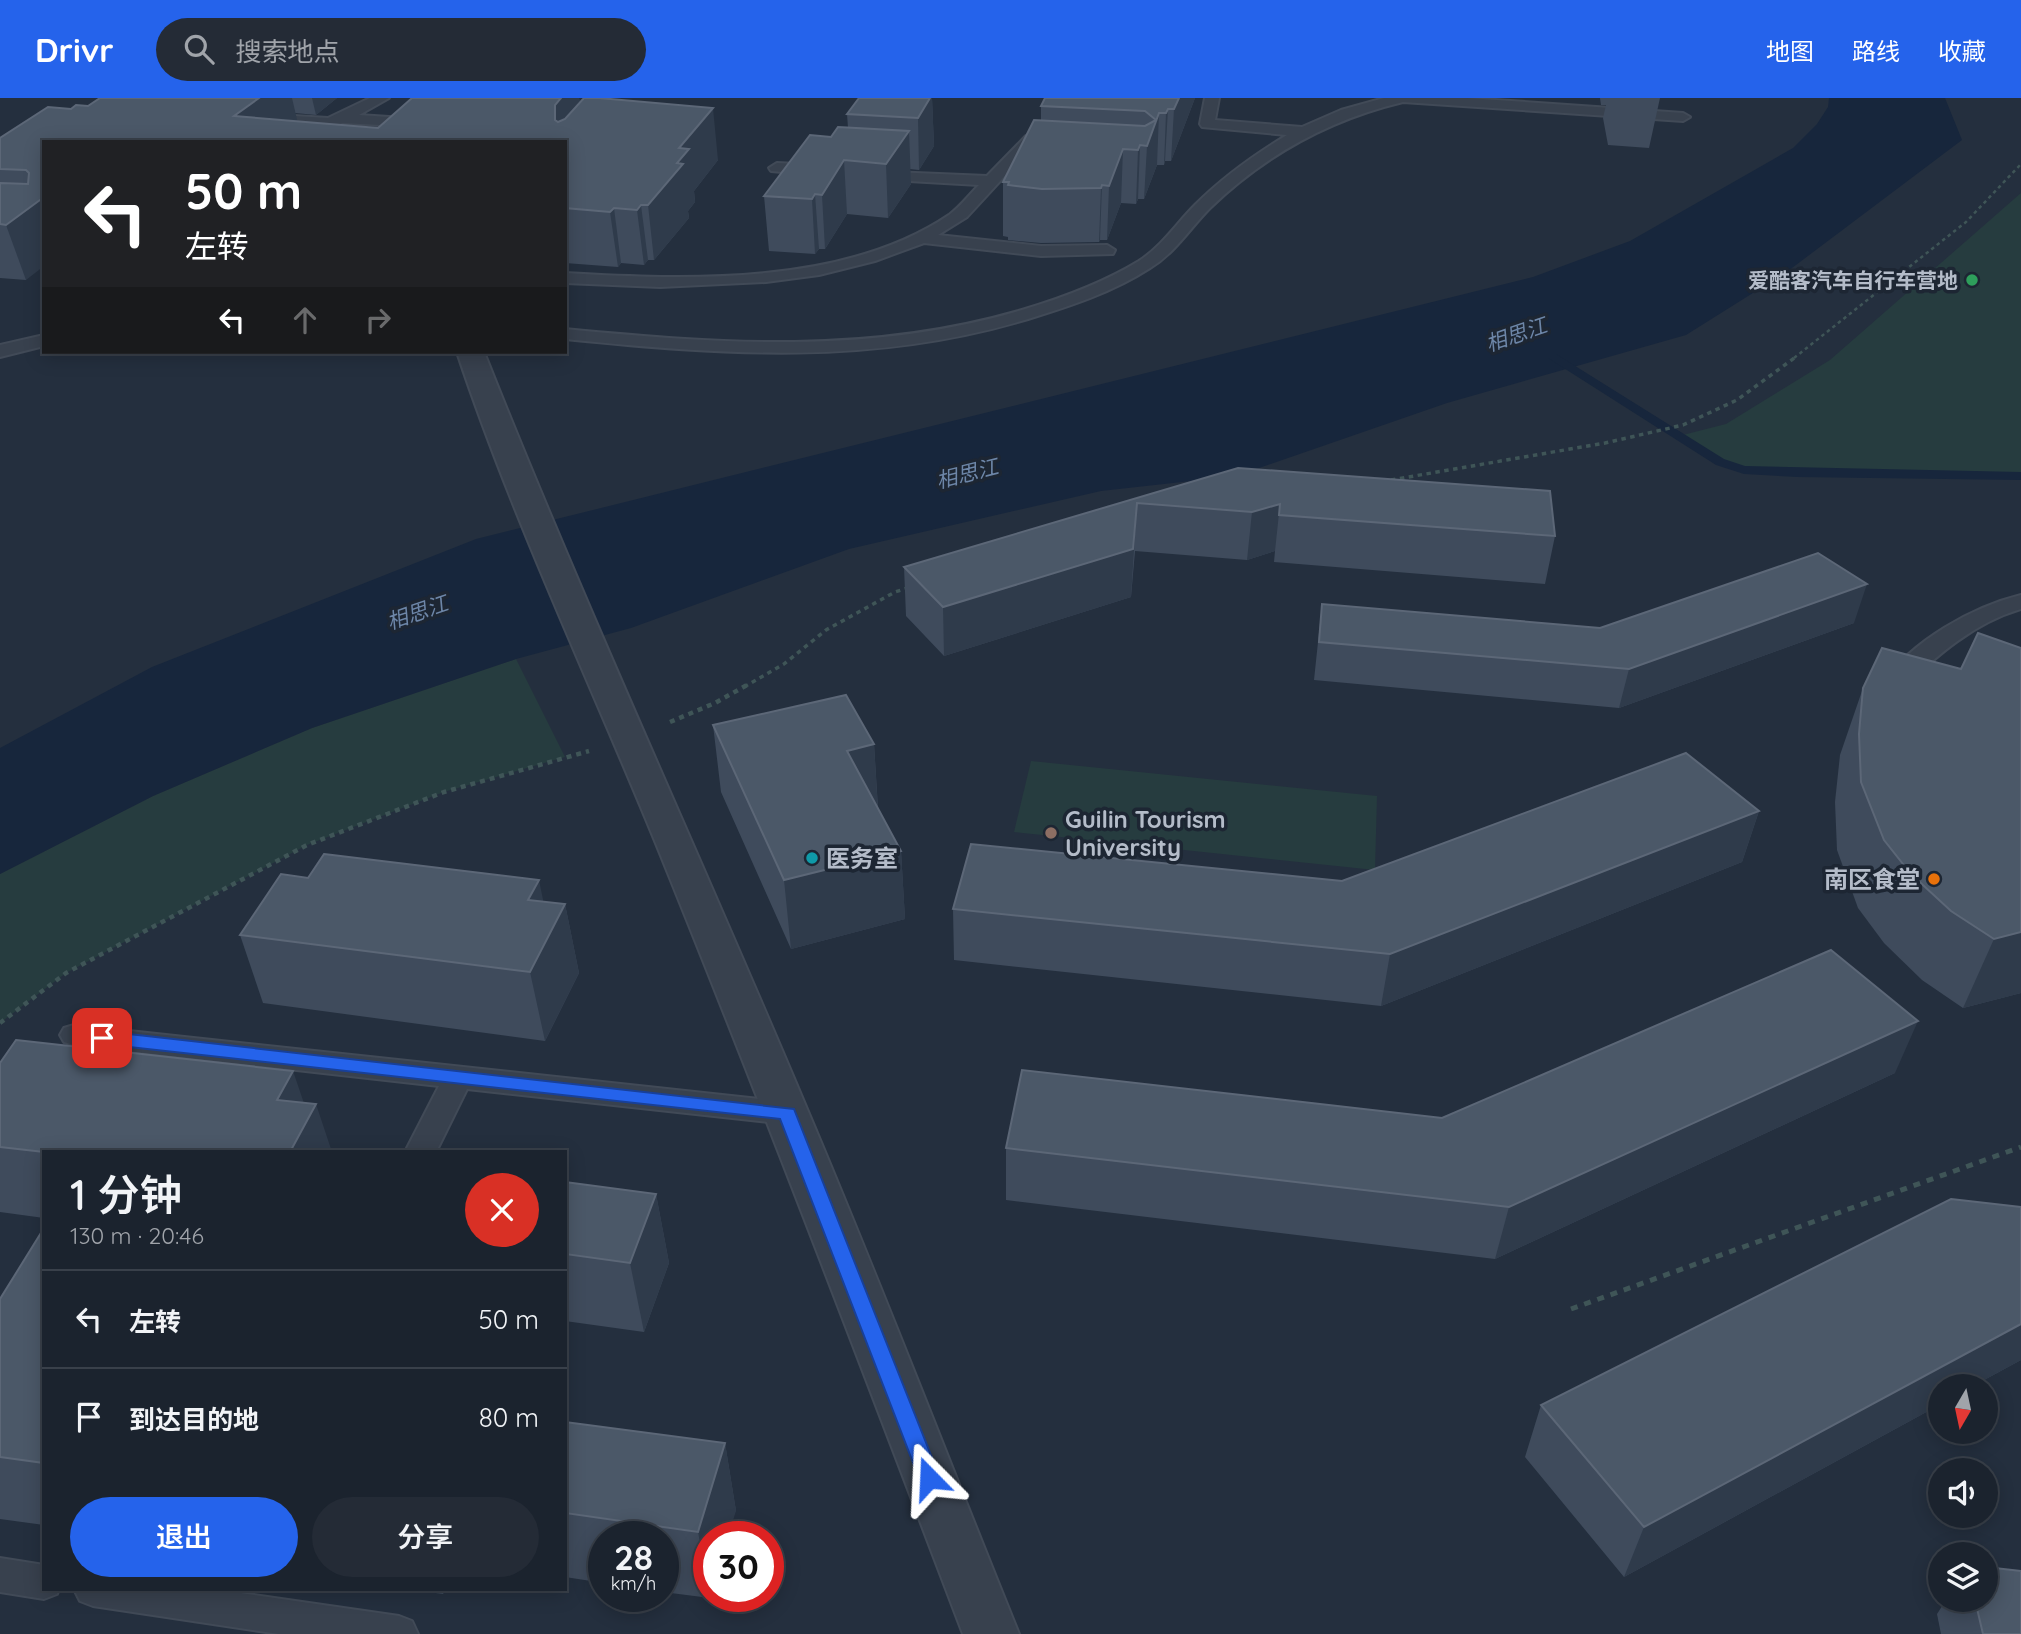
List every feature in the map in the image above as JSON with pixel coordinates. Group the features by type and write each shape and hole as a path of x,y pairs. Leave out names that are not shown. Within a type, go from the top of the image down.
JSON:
{"street":[{"path":"471,354 525,494 631,739 787,1113 990,1634"}],"lane":[{"path":"293,140 382,98"},
{"path":"1212,98 1207,124 1300,131"},
{"path":"567,334 748,349 796,350 886,346 1003,323 1073,299 1148,262 1171,244 1202,207 1259,156 1300,131 1383,100 1403,98 1684,117"},
{"path":"247,117 433,124"},
{"path":"567,278 681,281 791,273 855,261 924,238 957,218 1031,139"},
{"path":"1009,163 1035,164"},
{"path":"777,167 830,171"},
{"path":"857,173 991,181"},
{"path":"924,238 1041,251 1107,250"},
{"path":"0,351 42,340"},
{"path":"1884,697 1932,646 2000,607 2021,602"},
{"path":"74,1035 787,1113"},
{"path":"421,1150 458,1077"},
{"path":"0,1575 42,1582"},
{"path":"122,1591 193,1596 399,1634"}],"path":[{"path":"1387,481 1683,425 1737,400 1828,333 1966,222 2021,164"},
{"path":"631,739 715,703 784,664 826,629 895,592 908,588"},
{"path":"0,1023 66,973 307,845 444,792 565,757"},
{"path":"1571,1309 2021,1147"}],"green space":[{"name":"爱酷客汽车自行车营地","path":"2021,193 2021,476 1757,472 1726,463 1679,436 1726,424 1830,360"},
{"path":"516,659 565,757 444,792 307,845 66,973 0,1023 0,874 153,796 312,728"},
{"path":"1031,761 1377,796 1375,870 1014,832"}],"water":[{"name":"相思江","path":"1829,98 1945,98 1962,140 1788,271 1686,335 1447,403 1236,476 1101,491 849,549 631,628 516,659 312,728 153,796 0,874 0,748 152,667 476,539 1533,277 1630,241 1793,148 1817,124 1828,107"}],"building":[{"path":"100,98 259,98 234,116 378,128 412,98 561,98 555,105 555,120 558,122 565,119 584,98 713,108 679,148 689,149 677,163 683,164 648,205 641,205 637,210 614,208 610,212 567,208 567,140 42,140 42,198 6,225 0,224 0,183 28,184 29,173 26,170 0,169 0,138 48,107 71,109 76,105 88,106"},
{"path":"859,98 930,98 918,118 847,114"},
{"path":"1045,98 1179,98 1174,109 1159,113 1147,146 1140,145 1138,150 1123,149 1109,186 1042,189 1008,185 1009,182 1003,182 1034,120 1145,126 1156,120 1145,111 1041,106"},
{"path":"838,127 909,131 886,164 844,160 822,195 815,194 812,199 764,196 810,135 831,137"},
{"path":"1238,468 1550,491 1555,536 1279,515 1280,504 1252,512 1137,503 1133,549 943,607 904,567"},
{"path":"1818,553 1867,584 1629,669 1319,642 1322,604 1600,628"},
{"name":"南区食堂","path":"1978,633 2021,648 2021,932 1994,939 1951,911 1911,874 1884,840 1861,782 1859,734 1863,688 1882,648 1961,669"},
{"path":"846,695 874,744 847,751 901,851 784,880 713,725"},
{"path":"1686,753 1759,811 1390,954 953,909 971,844 1342,881"},
{"path":"324,854 539,880 528,900 565,904 530,972 240,935 281,874 308,878"},
{"path":"1831,950 1918,1021 1509,1207 1006,1148 1022,1070 1442,1118"},
{"path":"16,1040 293,1071 277,1100 316,1104 291,1150 42,1152 0,1147 0,1063"},
{"path":"567,1182 656,1194 630,1263 567,1254"},
{"path":"1951,1199 2021,1207 2021,1324 1644,1527 1541,1405"},
{"path":"42,1231 42,1463 0,1457 0,1299"},
{"path":"567,1422 725,1443 701,1521 693,1521 693,1531 679,1529 679,1521 621,1521 567,1513"},
{"path":"1998,1568 2021,1571 2021,1634 1983,1634 1978,1612 1998,1612"}],"waterway":[{"path":"1552,356 1720,462 1744,470 2021,476"}],"place":[{"name":"爱酷客汽车自行车营地","path":"1972,280"},
{"name":"Guilin Tourism University","path":"1051,833"},
{"name":"医务室","path":"812,858"},
{"name":"南区食堂","path":"1934,879"}],"route":[{"path":"102,1038 787,1113 929,1478"}]}
